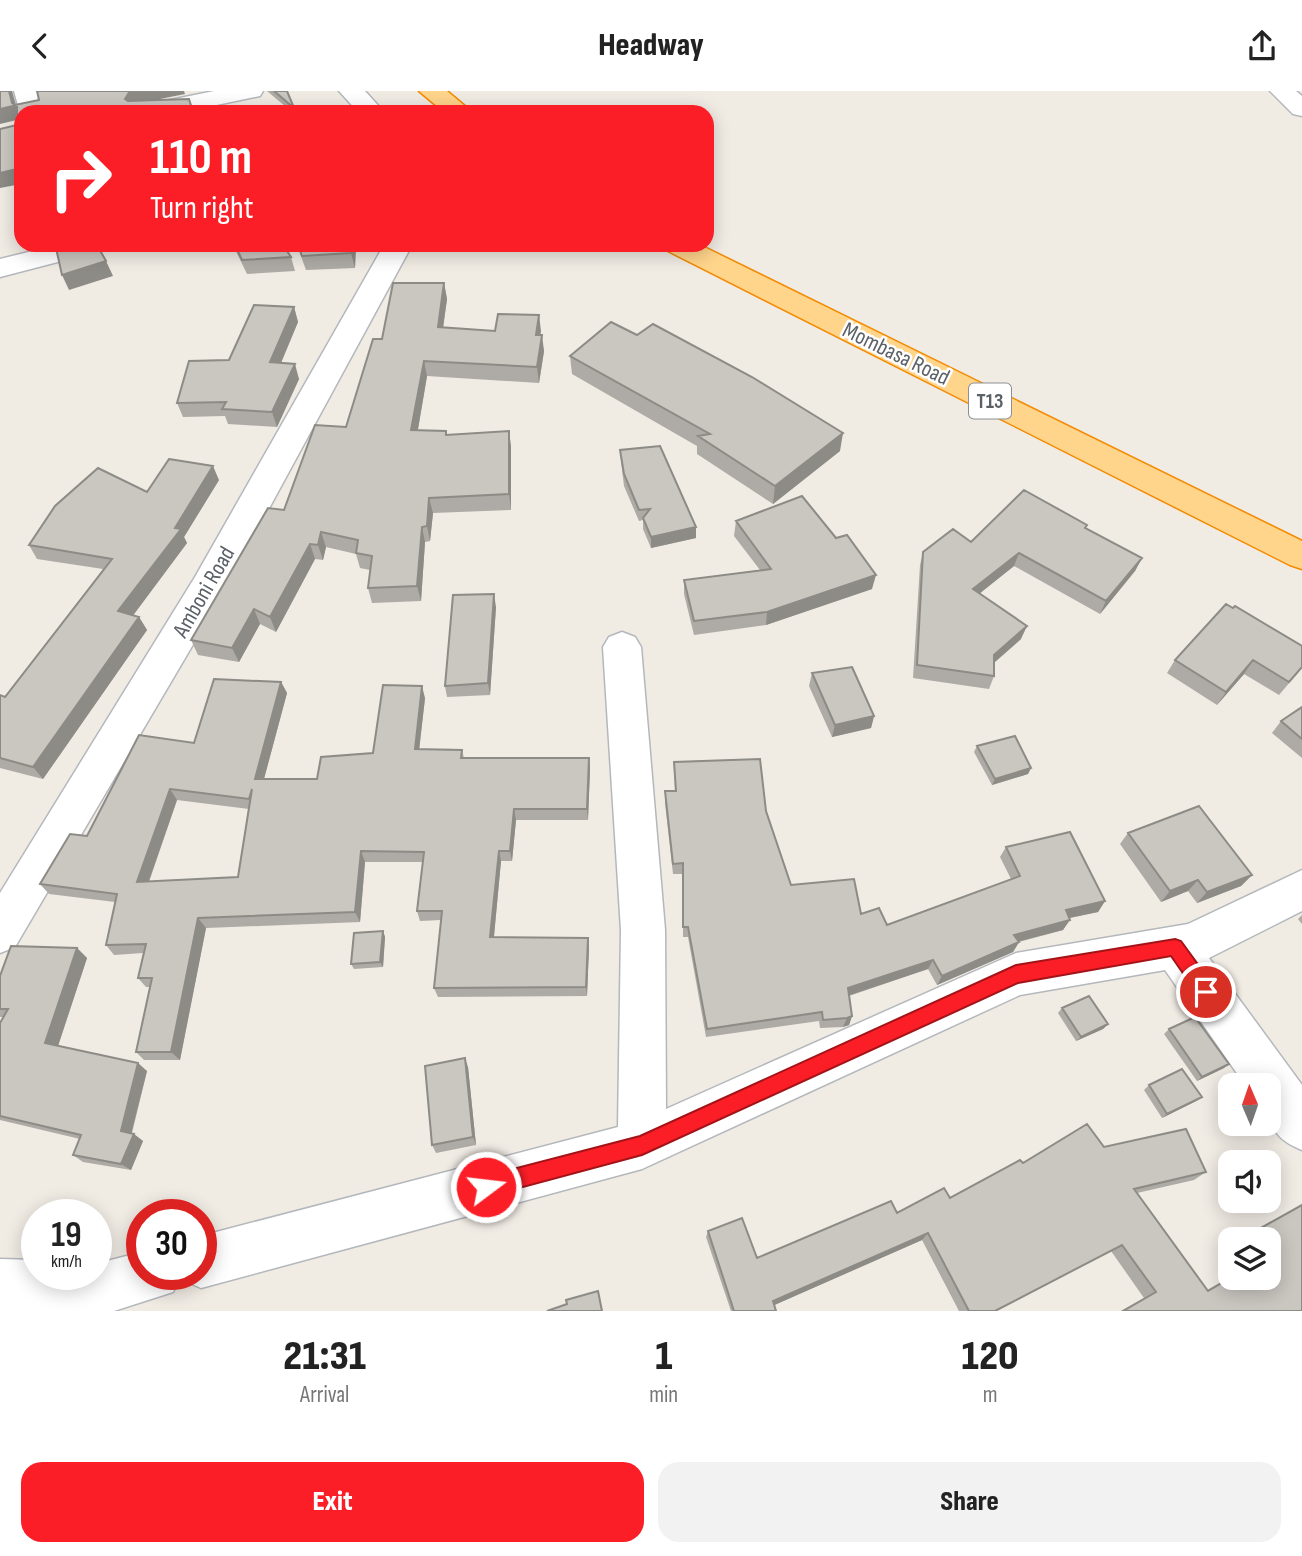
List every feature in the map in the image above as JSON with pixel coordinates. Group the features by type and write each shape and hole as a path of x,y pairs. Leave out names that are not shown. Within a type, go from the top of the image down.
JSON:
{"highway":[{"path":"431,91 450,105"},
{"name":"Mombasa Road","path":"692,252 1302,556"}],"street":[{"path":"180,105 251,91"},
{"path":"351,91 365,105"},
{"path":"1282,91 1302,109"},
{"path":"0,268 63,252"},
{"name":"Amboni Road","path":"0,933 208,587 394,252"},
{"path":"622,647 643,930 642,1145"},
{"path":"217,1258 642,1145 1016,974 1194,944 1302,890"},
{"path":"1175,947 1302,1126"},
{"path":"0,1285 107,1287 126,1282"}],"building":[{"path":"0,91 9,91 15,105 0,109"},
{"path":"37,91 130,91 125,99 128,101 189,99 191,105 15,105 39,100"},
{"path":"274,91 287,91 293,105"},
{"path":"14,126 14,170 0,173 0,129"},
{"path":"57,252 101,252 106,261 62,275"},
{"path":"238,252 288,252 291,257 242,260"},
{"path":"301,252 351,252 351,253 302,256"},
{"path":"393,283 444,283 438,327 495,331 498,314 539,315 536,335 542,335 537,367 424,361 411,430 446,431 446,435 509,431 509,494 429,498 427,526 422,527 417,586 368,588 372,556 356,553 358,540 321,532 318,545 310,544 270,617 254,609 232,648 191,640 268,508 284,510 315,425 346,427 373,339 382,339"},
{"path":"254,305 294,307 270,362 295,364 272,412 222,409 226,402 177,403 189,361 229,360"},
{"path":"611,322 637,335 653,324 752,377 843,433 775,486 698,436 710,434 570,356"},
{"path":"660,446 696,527 651,537 643,518 650,509 639,510 624,474 620,450"},
{"path":"169,459 213,466 175,528 181,529 118,611 139,617 33,767 0,758 0,695 5,697 112,559 29,545 55,506 98,468 147,492"},
{"path":"1024,490 1087,525 1085,528 1142,558 1106,601 1019,553 973,589 1027,626 994,655 994,676 917,665 923,552 953,529 971,542"},
{"path":"802,496 836,538 847,535 876,575 767,612 694,621 684,580 771,569 736,521"},
{"path":"494,594 488,683 445,686 453,595"},
{"path":"1226,604 1233,608 1235,606 1302,646 1302,667 1289,682 1253,660 1226,692 1175,660"},
{"path":"852,667 874,716 835,725 812,673"},
{"path":"214,679 281,682 255,779 317,779 321,757 373,753 383,685 422,686 415,749 462,750 461,758 589,758 587,809 514,809 510,851 499,851 490,937 588,938 586,987 434,988 442,911 417,911 424,852 361,851 355,912 198,918 171,1052 136,1052 152,978 138,978 146,944 106,945 117,894 40,884 70,834 87,836 139,735 194,743","holes":["170,789 249,799 252,789 238,877 137,882"]},
{"path":"1302,707 1302,739 1281,721"},
{"path":"1015,736 1031,768 995,779 977,746"},
{"path":"760,759 766,811 791,885 854,879 861,914 879,908 887,925 1020,876 1006,847 1070,832 1105,901 1066,910 1070,920 1014,935 1019,942 942,976 933,960 848,988 852,1016 847,1018 823,1020 822,1012 707,1029 688,927 683,927 683,863 673,864 665,791 676,791 674,762"},
{"path":"1199,806 1252,875 1207,892 1198,880 1170,891 1128,833"},
{"path":"383,931 380,962 351,964 354,933"},
{"path":"11,946 77,948 45,1043 138,1063 121,1131 134,1134 121,1164 73,1155 81,1135 0,1116 0,1023 8,1009 0,1009 0,976"},
{"path":"1089,996 1108,1024 1081,1037 1062,1008"},
{"path":"1195,1017 1229,1064 1202,1077 1169,1029"},
{"path":"465,1058 473,1137 432,1145 425,1066"},
{"path":"1182,1069 1202,1097 1167,1114 1149,1085"},
{"path":"1087,1124 1104,1147 1186,1129 1206,1172 1134,1189 1208,1291 1218,1285 1218,1290 1281,1290 1281,1227 1263,1227 1302,1205 1302,1311 1123,1311 1156,1292 1122,1245 995,1311 969,1311 928,1233 773,1301 776,1311 734,1311 708,1231 742,1218 757,1258 891,1201 897,1213 944,1188 950,1198 1020,1160 1023,1163"},
{"path":"598,1291 602,1311 547,1311 567,1304 566,1300"}],"route":[{"path":"486,1187 642,1145 1016,974 1175,947 1206,992"}]}
